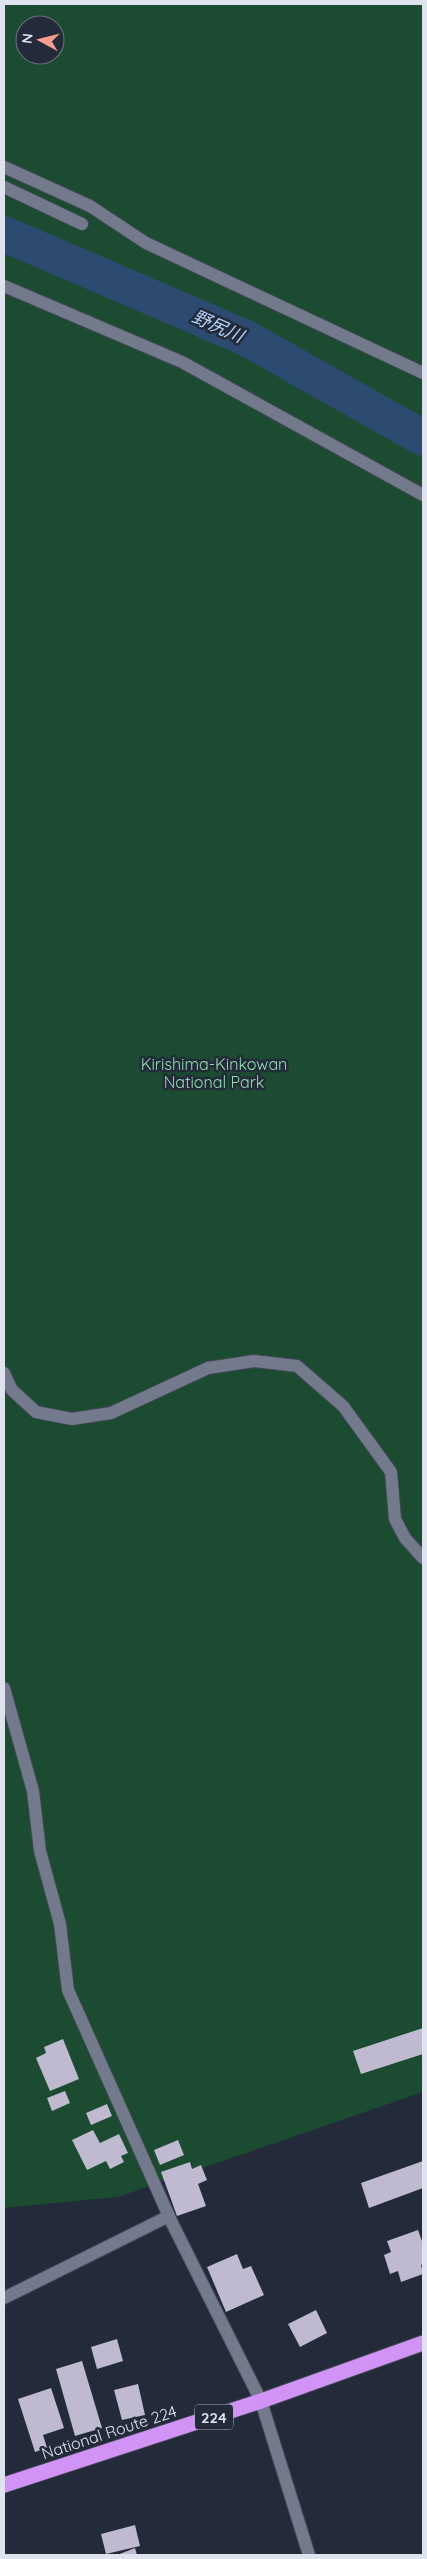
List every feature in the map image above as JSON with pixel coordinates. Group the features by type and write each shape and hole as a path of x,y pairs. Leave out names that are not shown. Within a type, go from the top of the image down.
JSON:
{"highway":[{"name":"National Route 224","path":"4,2485 261,2402 423,2343"}],"lane":[{"path":"4,167 90,206 146,243 423,373"},
{"path":"4,187 82,224"},
{"path":"4,286 182,362 423,495"},
{"path":"4,1373 12,1390 36,1412 72,1419 111,1413 208,1368 254,1361 297,1366 343,1406 391,1472 395,1519 405,1538 423,1558"},
{"path":"4,1688 33,1791 40,1851 60,1924 68,1990 170,2216 261,2402 309,2555"},
{"path":"4,2298 170,2216"}],"green space":[{"name":"Kirishima-Kinkowan National Park","path":"4,4 423,4 423,2092 118,2197 4,2208"}],"building":[{"path":"423,2028 423,2054 361,2074 353,2051"},
{"path":"63,2039 79,2079 50,2091 36,2058 46,2053 44,2047"},
{"path":"65,2091 70,2103 52,2111 47,2098"},
{"path":"107,2104 112,2116 91,2125 86,2113"},
{"path":"93,2130 100,2143 119,2134 128,2153 121,2156 124,2162 110,2169 106,2161 87,2170 72,2140"},
{"path":"178,2140 184,2155 160,2165 154,2150"},
{"path":"423,2161 423,2188 369,2208 361,2183"},
{"path":"190,2162 192,2169 201,2165 207,2180 198,2184 206,2206 177,2216 161,2172"},
{"path":"418,2230 423,2244 423,2264 421,2265 423,2274 401,2282 398,2271 390,2274 384,2255 391,2252 387,2241"},
{"path":"237,2254 243,2269 251,2266 264,2295 226,2312 207,2267"},
{"path":"316,2310 327,2333 300,2347 288,2324"},
{"path":"117,2339 123,2361 97,2369 91,2347"},
{"path":"82,2361 102,2428 75,2436 56,2369"},
{"path":"138,2384 145,2415 122,2420 114,2390"},
{"path":"51,2388 64,2428 43,2435 47,2448 35,2452 18,2399"},
{"path":"135,2525 140,2546 106,2554 101,2534"},
{"path":"135,2548 137,2555 117,2555"}],"waterway":[{"name":"野尻川","path":"4,234 246,338 423,438"}]}
